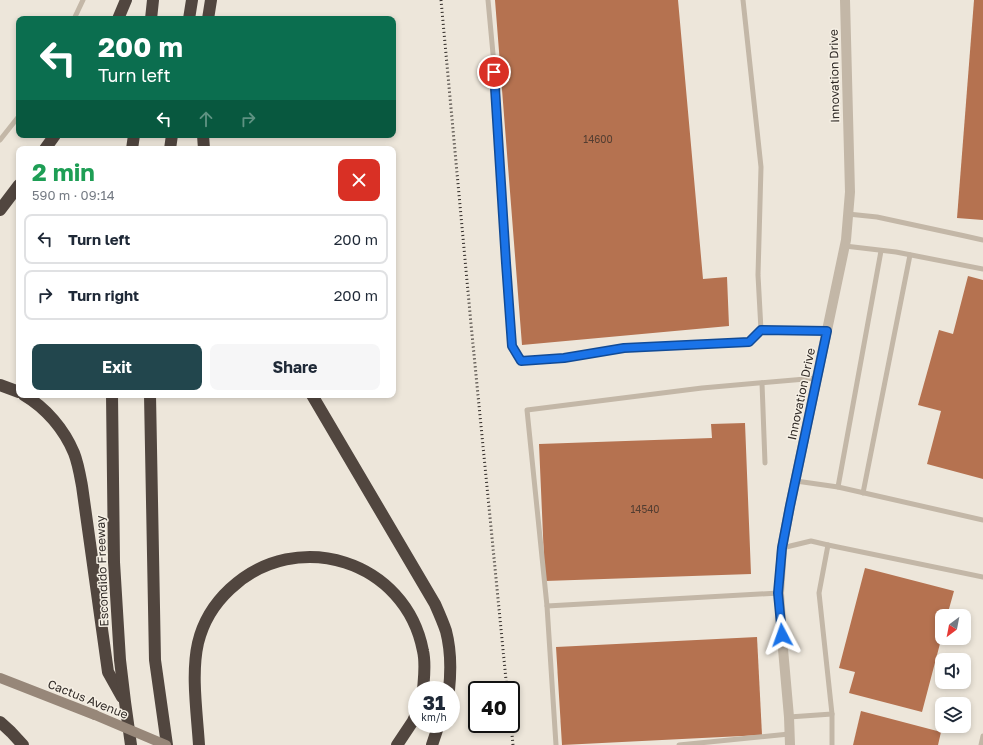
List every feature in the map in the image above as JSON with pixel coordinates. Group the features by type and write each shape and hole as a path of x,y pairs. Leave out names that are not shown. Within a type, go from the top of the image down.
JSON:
{"highway":[{"path":"119,16 126,0"},
{"path":"151,16 154,0"},
{"path":"189,16 192,0"},
{"path":"208,16 211,0"},
{"path":"0,210 16,189"},
{"path":"0,385 16,391"},
{"path":"28,398 39,405 55,421 67,438 79,468 108,672 124,702"},
{"name":"Escondido Freeway","path":"112,398 114,562 120,660 124,702 131,745"},
{"path":"150,398 155,660 166,745"},
{"path":"314,398 435,604 446,630 449,651 450,681"},
{"path":"199,745 195,678 198,642 204,624 214,607 239,581 264,566 283,560 314,556 333,559 360,568 390,588 411,616 419,634 424,652 424,681"},
{"path":"0,722 23,745"},
{"path":"397,745 408,728"},
{"path":"432,745 437,733"}],"main road":[{"name":"Cactus Avenue","path":"0,678 95,715 166,745"}],"street":[{"name":"Innovation Drive","path":"790,745 789,717 778,593 782,548 845,246 850,192 845,0"}],"lane":[{"path":"75,16 83,0"},
{"path":"488,0 496,86 505,255 512,346 521,361 564,358 624,348 749,342 761,330 827,331"},
{"path":"743,0 761,167 758,275 761,330"},
{"path":"0,140 16,120"},
{"path":"848,214 877,217 983,240"},
{"path":"845,246 896,252 983,269"},
{"path":"838,487 881,251"},
{"path":"863,493 910,255"},
{"path":"556,745 547,606 527,410 702,388 818,378"},
{"path":"762,383 765,463"},
{"path":"796,481 838,487 983,520"},
{"path":"782,548 811,541 983,577"},
{"path":"828,545 819,593 832,714 832,745"},
{"path":"547,606 778,593"},
{"path":"789,717 832,714"},
{"path":"679,745 789,734"},
{"path":"981,745 983,736"}],"building":[{"path":"495,0 678,0 703,279 727,277 729,326 522,345"},
{"path":"974,0 983,0 983,220 957,218"},
{"path":"968,276 983,280 983,479 927,464 941,411 918,405 939,330 953,334"},
{"path":"745,423 751,574 545,581 539,444 712,438 711,424"},
{"path":"865,568 954,591 949,609 935,609 935,645 940,645 938,653 935,653 935,663 922,712 849,693 855,672 839,668"},
{"path":"757,637 762,735 562,745 556,647"},
{"path":"861,711 935,730 935,733 941,733 938,745 853,745"}],"railway":[{"path":"441,0 506,681"},
{"path":"512,733 513,745"}],"route":[{"path":"494,72 512,346 521,361 564,358 624,348 749,342 761,330 827,331 782,548 778,593 782,635"}]}
